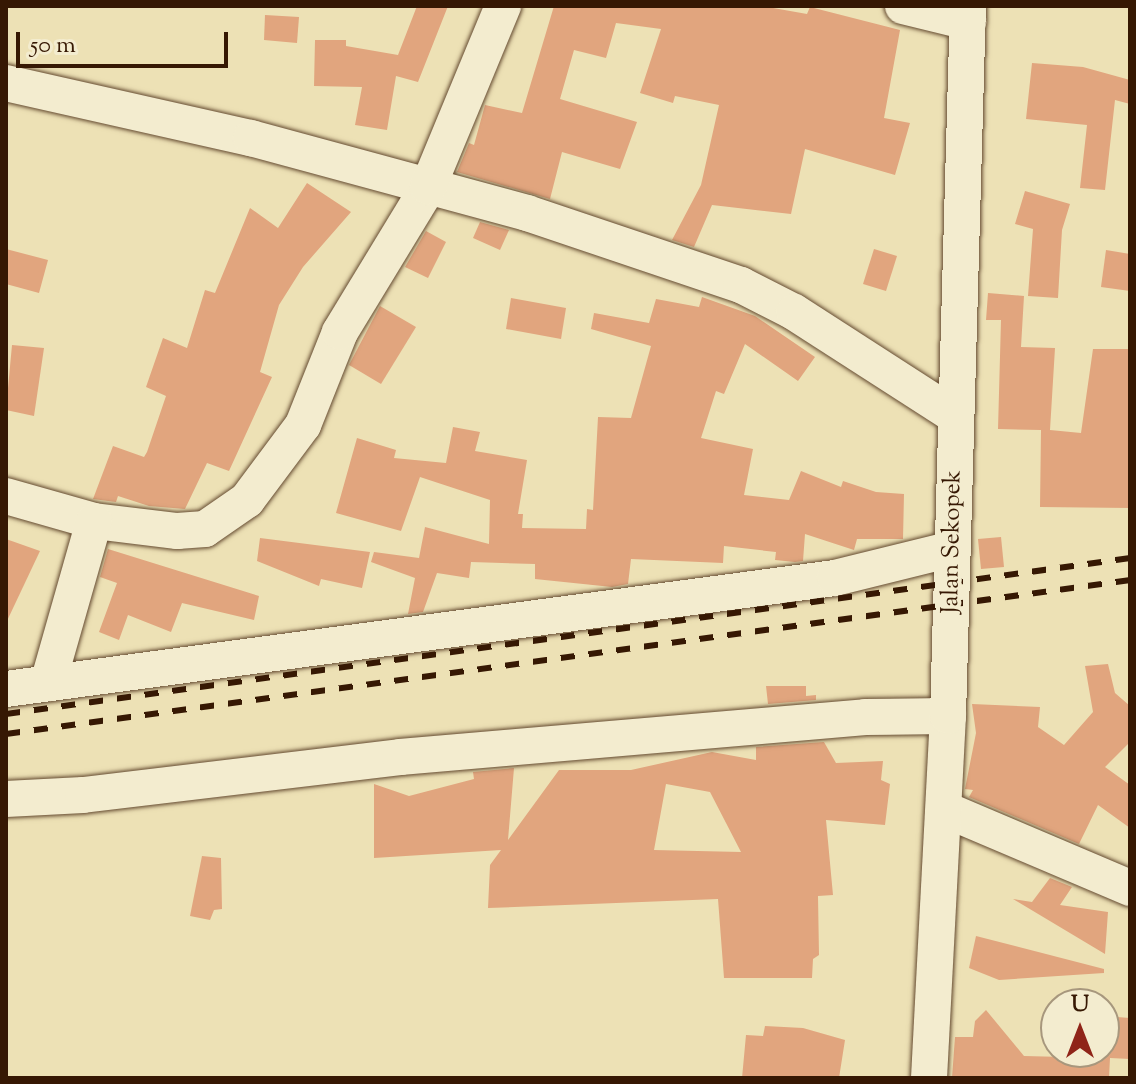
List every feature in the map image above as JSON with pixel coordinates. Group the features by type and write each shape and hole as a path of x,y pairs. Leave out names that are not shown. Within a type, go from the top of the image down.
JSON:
{"street":[{"path":"6,496 94,521 177,531 205,529 247,500 303,425 340,332 428,187 503,6"},
{"path":"903,6 968,14"},
{"name":"Jalan Sekopek","path":"929,1078 948,716 954,415 968,14"},
{"path":"6,83 214,128 527,213 741,285 794,312 954,415"},
{"path":"48,683 94,521"},
{"path":"6,689 835,578 952,549"},
{"path":"6,799 83,795 400,757 865,717 948,716"},
{"path":"944,809 1130,888"}],"building":[{"path":"417,6 448,6 418,82 396,76 387,130 355,125 362,87 314,86 315,40 346,40 346,46 398,55"},
{"path":"554,6 762,6 807,14 810,7 900,30 884,118 910,123 895,175 805,149 791,214 712,205 694,247 672,240 701,185 719,105 675,96 673,103 640,93 661,29 616,23 606,58 574,50 560,99 637,122 620,169 562,152 550,199 457,172 469,143 474,145 485,105 522,113"},
{"path":"265,15 299,17 297,43 264,40"},
{"path":"1032,63 1083,67 1130,80 1130,104 1115,100 1105,190 1080,188 1087,125 1026,119"},
{"path":"307,183 351,212 303,267 279,305 260,372 272,377 229,471 207,463 185,509 149,506 118,496 116,502 93,499 113,446 144,457 147,452 166,396 146,387 163,338 187,348 205,290 215,293 250,208 278,228"},
{"path":"1025,191 1070,204 1062,230 1058,298 1028,296 1033,229 1015,224"},
{"path":"480,222 509,230 500,250 473,238"},
{"path":"426,231 446,242 428,278 405,267"},
{"path":"6,249 48,260 39,293 6,284"},
{"path":"874,249 897,256 886,291 863,284"},
{"path":"1106,250 1130,254 1130,291 1101,287"},
{"path":"988,293 1024,296 1021,347 1055,348 1050,430 1081,433 1093,349 1130,349 1130,508 1040,507 1041,430 998,429 1001,320 986,320"},
{"path":"702,297 755,316 815,357 798,381 745,344 724,394 716,391 701,438 753,449 744,495 789,500 801,471 841,487 843,481 876,492 904,494 903,539 857,539 854,550 805,534 803,561 795,562 775,560 776,552 724,546 723,563 631,559 628,584 612,587 535,579 535,564 471,562 469,578 437,573 423,612 408,614 415,578 371,562 374,552 419,558 425,527 489,544 490,500 420,477 401,531 336,513 357,438 396,450 394,458 446,463 453,427 480,432 475,451 527,460 518,514 523,514 522,528 586,529 587,509 593,510 598,417 631,418 651,346 591,329 594,313 649,323 656,299 699,307"},
{"path":"511,298 566,308 561,339 506,329"},
{"path":"380,306 416,327 381,384 349,365"},
{"path":"12,345 44,348 34,416 6,410"},
{"path":"1001,537 1004,567 981,569 978,539"},
{"path":"260,538 370,552 362,588 321,579 319,586 257,561"},
{"path":"6,539 40,551 6,623"},
{"path":"108,549 259,596 254,620 182,603 171,632 128,615 119,640 99,632 117,583 100,577"},
{"path":"1108,664 1115,693 1130,706 1130,742 1105,767 1130,785 1130,828 1098,805 1079,844 969,797 973,790 965,789 976,733 972,704 1040,707 1038,727 1064,745 1093,712 1085,666"},
{"path":"766,686 806,686 806,696 816,695 816,700 768,704"},
{"path":"824,742 836,763 883,761 881,780 890,784 885,825 826,820 833,895 818,896 819,955 813,959 812,978 724,978 718,899 488,908 490,865 501,850 374,858 374,784 409,796 474,779 473,772 514,768 508,840 559,770 631,770 712,752 756,760 756,747","holes":["666,784 710,792 741,852 654,850"]},
{"path":"202,856 221,858 222,909 214,910 210,920 190,916"},
{"path":"1050,878 1072,887 1060,905 1108,912 1105,954 1013,899 1032,902"},
{"path":"976,936 1104,969 1104,973 999,980 969,968"},
{"path":"986,1010 1024,1056 1040,1056 1040,1068 1110,1068 1109,1078 952,1078 955,1037 973,1037 975,1021"},
{"path":"1120,1017 1130,1018 1130,1059 1120,1058"},
{"path":"765,1026 803,1028 845,1040 839,1078 742,1078 746,1035 763,1036"}],"railway":[{"path":"6,714 1130,558"},
{"path":"6,734 1130,580"}]}
